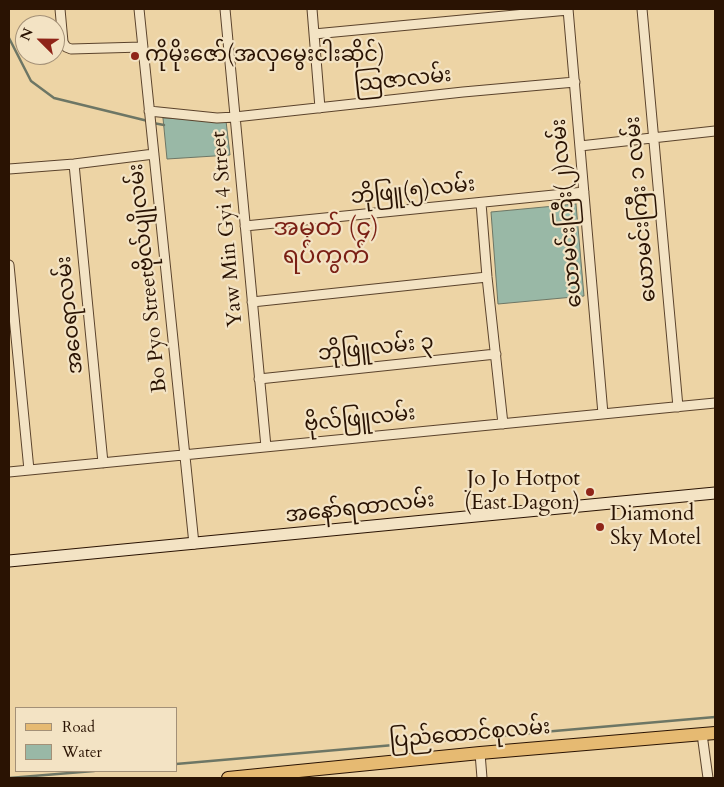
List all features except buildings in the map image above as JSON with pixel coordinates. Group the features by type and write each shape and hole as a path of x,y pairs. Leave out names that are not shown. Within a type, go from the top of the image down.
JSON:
{"main road":[{"name":"အနော်ရထာလမ်း","path":"9,561 715,494"},
{"name":"ပြည်ထောင်စုလမ်း","path":"228,778 715,733"}],"street":[{"path":"60,9 63,42 66,47 71,49 142,47"},
{"name":"Bo Pyo Streetဗိုလ်ပျိုလမ်း","path":"139,9 194,544"},
{"name":"Yaw Min Gyi 4 Street","path":"225,9 266,447"},
{"path":"312,9 320,108"},
{"path":"314,34 568,9"},
{"name":"ယောမင်းကြီး(၂)လမ်း","path":"568,9 603,414"},
{"name":"ယောမင်းကြီး ၁ လမ်း","path":"642,9 678,407"},
{"name":"သြဇာလမ်း","path":"149,111 214,118 235,117 463,92 575,82"},
{"path":"580,146 715,131"},
{"path":"9,169 74,164 154,154"},
{"name":"အဝေရာလမ်း","path":"74,164 103,463"},
{"name":"ဘိုဖြူ(၅)လမ်း","path":"245,226 584,192"},
{"path":"481,202 503,424"},
{"path":"9,265 29,470"},
{"path":"252,302 487,277"},
{"name":"ဘိုဖြူလမ်း ၃","path":"259,380 496,354"},
{"name":"ဗိုလ်ဖြူလမ်း","path":"9,472 715,403"},
{"path":"702,734 708,778"},
{"path":"480,754 482,778"}],"water":[{"path":"163,118 226,121 230,155 167,159"},
{"path":"576,204 584,296 498,304 491,212"}],"waterway":[{"path":"9,38 31,81 54,98 148,121"},
{"path":"153,123 164,125"},
{"path":"178,764 715,717"},
{"path":"9,778 82,772"}],"place":[{"name":"ကိုမိုးဇော်(အလှမွေးငါးဆိုင်)","path":"135,56"},
{"name":"Jo Jo Hotpot (East Dagon)","path":"590,492"},
{"name":"Diamond Sky Motel","path":"600,527"}],"district":[{"name":"အမှတ် (၄) ရပ်ကွက်","path":"326,243"}]}
